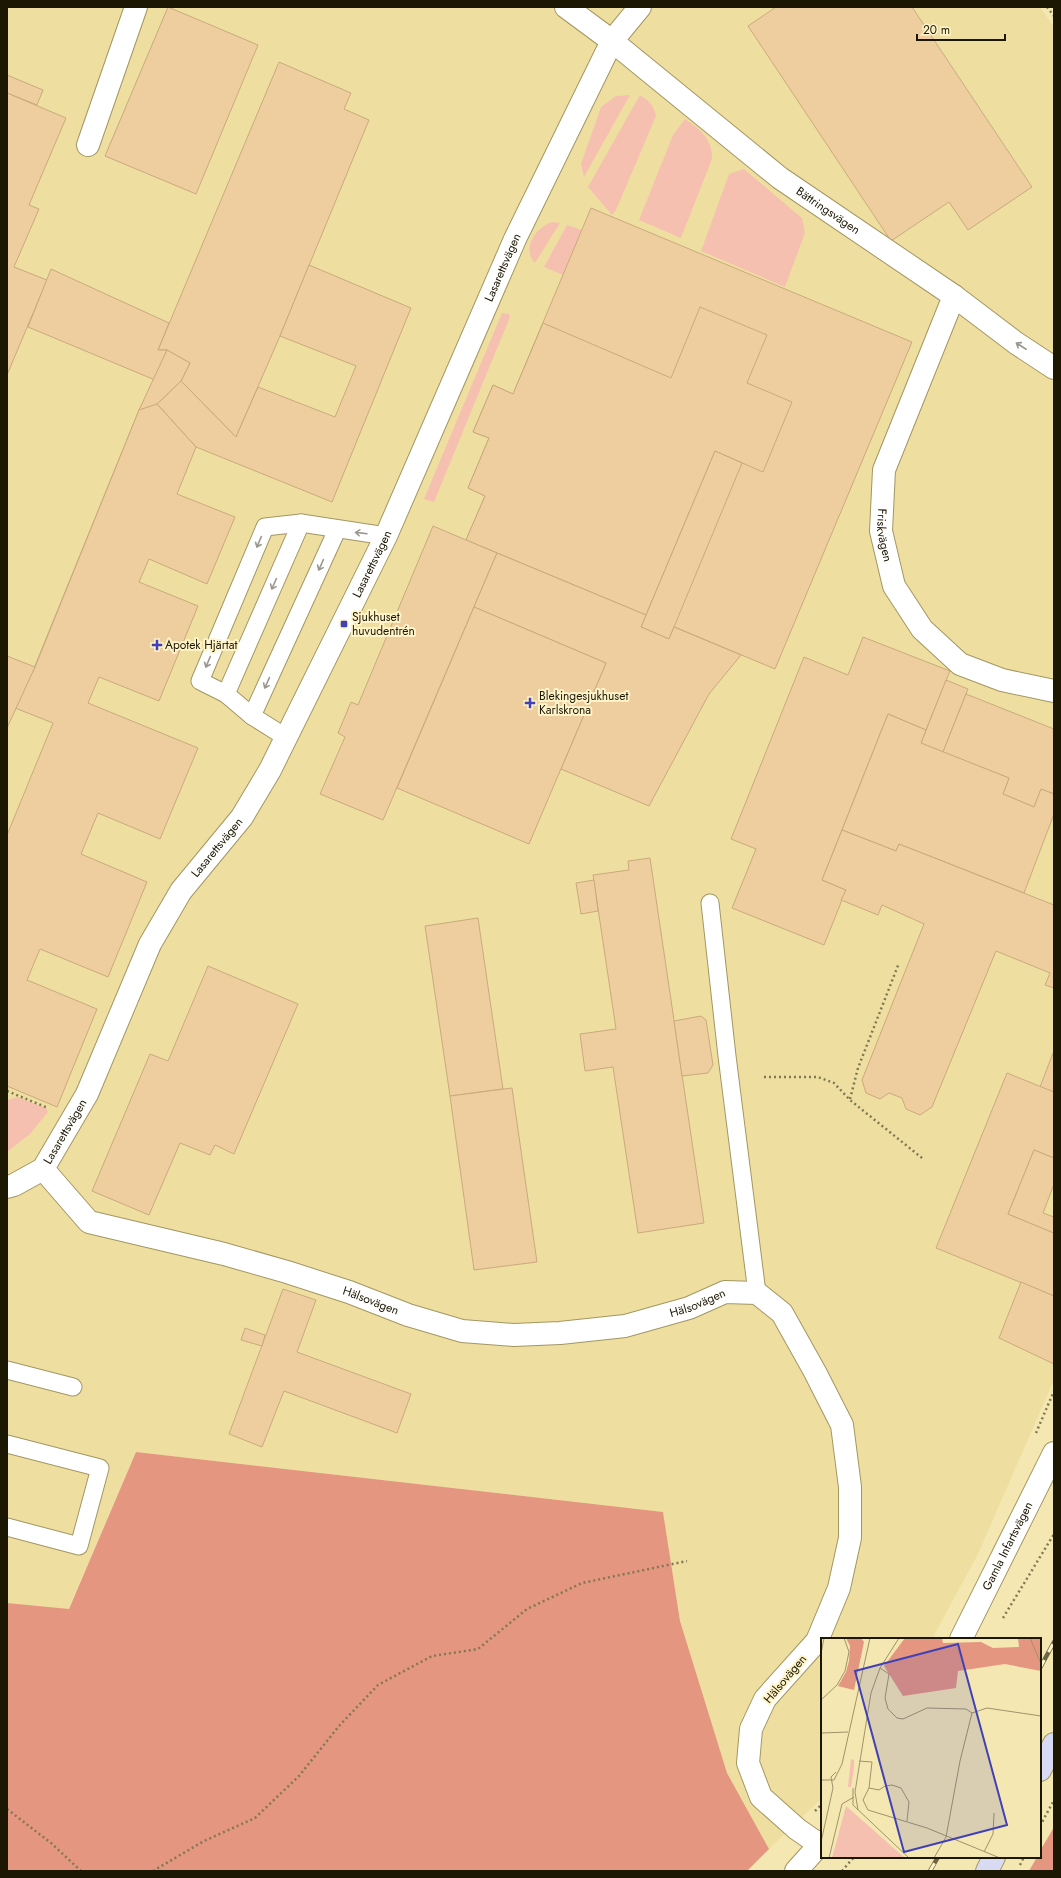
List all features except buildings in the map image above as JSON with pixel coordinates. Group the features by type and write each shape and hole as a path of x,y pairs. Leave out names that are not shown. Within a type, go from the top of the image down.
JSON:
{"main road":[{"path":"1041,1768 1054,1744"},
{"path":"986,1871 993,1858"}],"street":[{"path":"88,145 136,7"},
{"name":"Bättringsvägen","path":"566,7 612,40 780,178 954,296 1016,343 1054,368"},
{"name":"Lasarettsvägen","path":"43,1169 87,1094 150,944 181,891 242,817 287,738 386,536 515,239 612,40 640,7"},
{"name":"Friskvägen","path":"954,296 884,470 881,531 894,586 922,629 960,664 1002,680 1054,691"},
{"path":"7,1187 14,1186 43,1169"},
{"name":"Hälsovägen","path":"43,1169 89,1222 224,1254 280,1270 349,1292 408,1315 462,1331 514,1334 560,1333 625,1326 689,1308 725,1292 757,1293 782,1314 815,1372 842,1425 850,1487 850,1538 839,1588 817,1641 765,1699 751,1729 748,1763 761,1797 797,1829 821,1843"},
{"name":"Gamla Infartsvägen","path":"961,1638 1054,1452"},
{"path":"796,1871 821,1843"}],"lane":[{"path":"287,738 252,716 226,694 200,681 265,527 301,523 337,530 386,536"},
{"path":"226,694 301,523"},
{"path":"252,716 337,530"},
{"path":"710,903 727,1056 757,1293"},
{"path":"7,1370 72,1387"},
{"path":"7,1444 100,1468 79,1546 7,1527"}],"path":[{"path":"1048,7 1054,16"},
{"path":"850,1100 858,1068 899,963"},
{"path":"764,1077 818,1076 834,1083 850,1100 922,1158"},
{"path":"7,1091 73,1118"},
{"path":"1003,1619 1054,1534"},
{"path":"153,1871 204,1841 255,1818 299,1776 339,1726 378,1685 432,1656 478,1649 527,1609 582,1583 687,1560"},
{"path":"1041,1824 1054,1800"},
{"path":"7,1809 51,1843 81,1871"},
{"path":"842,1871 853,1858"}],"shaded area":[{"name":"Blekingesjukhuset Karlskrona","path":"7,7 1040,7 1054,27 1054,1380 978,1554 933,1638 821,1638 821,1799 769,1849 727,1773 680,1621 663,1512 136,1452 68,1610 7,1603"},
{"path":"630,95 584,177 581,164 601,107 616,96"},
{"path":"640,95 651,104 656,116 616,210 612,215 588,187"},
{"path":"685,119 696,127 708,141 712,152 712,159 681,238 639,220 673,135"},
{"path":"744,169 802,218 805,233 785,287 701,251 729,174"},
{"path":"552,222 560,223 535,263 531,257 530,251 532,239 536,233"},
{"path":"567,225 582,230 563,275 544,267"},
{"path":"502,313 509,314 510,317 434,502 424,499"},
{"path":"17,1097 46,1108 48,1112 30,1134 7,1152 7,1102 8,1100"},
{"path":"136,1452 663,1512 680,1621 727,1773 769,1849 747,1871 7,1871 7,1603 69,1609"},
{"path":"1054,1827 1054,1871 1029,1871 1036,1858 1041,1858 1041,1849"}],"railway":[{"path":"1041,1666 1054,1642"},
{"path":"930,1871 937,1858"}],"place":[{"name":"Sjukhuset huvudentrén","path":"344,624"},
{"name":"Apotek Hjärtat","path":"157,645"},
{"name":"Blekingesjukhuset Karlskrona","path":"530,703"}]}
